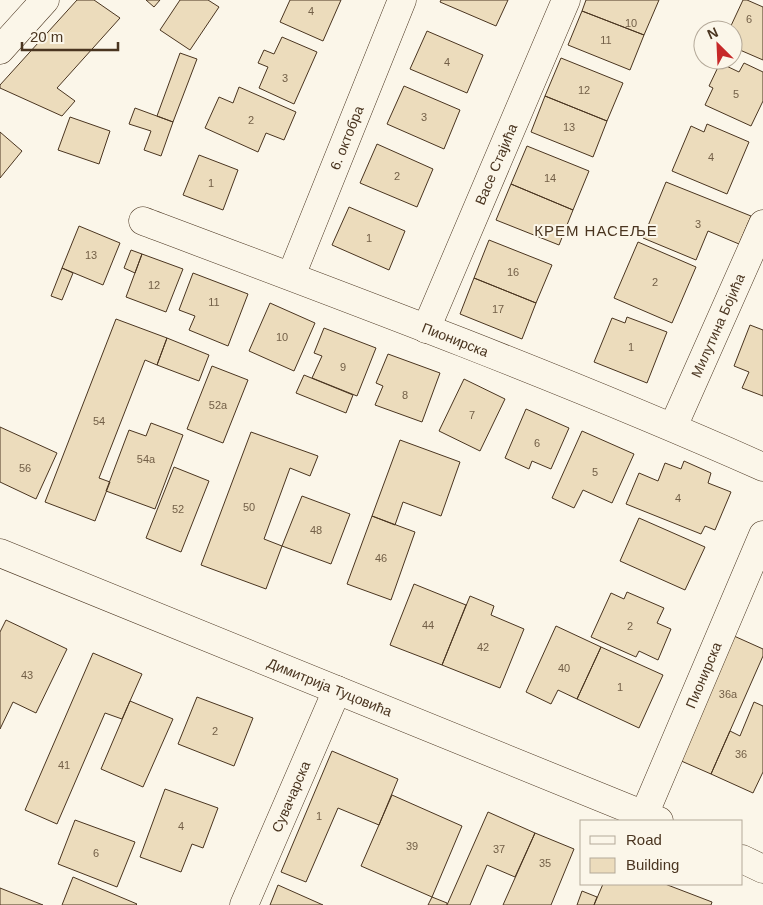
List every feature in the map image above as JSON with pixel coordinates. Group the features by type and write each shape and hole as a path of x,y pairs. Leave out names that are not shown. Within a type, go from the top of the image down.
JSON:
{"street":[{"path":"0,50 45,0"},
{"name":"6. октобра","path":"291,276 402,0"},
{"name":"Васе Стајића","path":"426,329 566,0"},
{"name":"Пионирска","path":"143,221 291,276 673,427 763,467"},
{"name":"Милутина Бојића","path":"673,427 763,224"},
{"name":"Пионирска","path":"651,818 763,535"},
{"name":"Димитрија Туцовића","path":"0,553 651,818"},
{"name":"Сувачарска","path":"244,905 338,690"},
{"path":"743,859 763,869"}],"building":[{"path":"77,0 94,0 120,18 57,88 75,101 62,116 0,88 0,85"},
{"path":"146,0 160,0 154,7"},
{"path":"180,0 208,0 219,7 190,50 160,30"},
{"path":"290,0 341,0 323,41 280,22"},
{"path":"441,0 508,0 496,26 440,2"},
{"path":"586,0 659,0 644,35 582,11"},
{"path":"743,0 763,7 763,60 743,51 743,20 734,20"},
{"path":"582,11 644,35 630,70 568,45"},
{"path":"427,31 483,55 467,93 410,69"},
{"path":"282,37 317,52 294,104 259,88 268,67 258,63 264,50 274,54"},
{"path":"180,53 197,59 173,122 157,116"},
{"path":"561,58 623,83 607,121 545,96"},
{"path":"744,63 763,72 763,101 751,126 705,105 713,88 709,86 717,70 735,70 739,72 743,70"},
{"path":"404,86 460,110 444,149 387,124"},
{"path":"239,87 296,112 284,140 266,133 258,152 205,128 219,97 233,103"},
{"path":"545,96 607,121 593,157 531,132"},
{"path":"135,108 173,122 161,156 144,150 151,131 129,124"},
{"path":"70,117 110,131 99,164 58,150"},
{"path":"707,124 749,142 727,194 672,171 691,126 704,132"},
{"path":"0,132 22,151 0,178"},
{"path":"377,144 433,169 417,207 360,183"},
{"path":"527,146 589,171 573,210 511,184"},
{"path":"199,155 238,170 223,210 183,195"},
{"path":"666,182 751,216 739,244 708,231 696,260 643,238"},
{"path":"511,184 573,210 559,245 496,220"},
{"path":"349,207 405,231 389,270 332,245"},
{"path":"79,226 120,243 103,285 62,268"},
{"path":"489,240 552,265 536,303 474,278"},
{"path":"638,242 696,267 672,323 614,298"},
{"path":"131,250 142,254 135,273 124,268"},
{"path":"142,254 183,269 166,312 126,297"},
{"path":"62,268 73,273 62,300 51,296"},
{"path":"193,273 248,294 228,346 189,330 195,316 179,310"},
{"path":"474,278 536,303 522,339 460,314"},
{"path":"270,303 315,323 294,371 249,351"},
{"path":"627,317 667,332 647,383 594,362 612,318 625,323"},
{"path":"116,319 167,338 157,365 145,360 99,478 110,482 95,521 45,502"},
{"path":"750,325 763,330 763,396 742,388 749,372 734,366"},
{"path":"324,328 376,348 357,396 312,378 322,356 314,353"},
{"path":"167,338 209,355 199,381 157,365"},
{"path":"388,354 440,373 422,422 375,405 383,386 376,383"},
{"path":"212,366 248,380 223,443 187,429"},
{"path":"304,375 353,395 346,413 296,393"},
{"path":"464,379 505,399 480,451 439,431"},
{"path":"526,409 569,428 551,469 532,461 529,469 505,458"},
{"path":"151,423 183,435 155,509 106,491 129,430 146,436"},
{"path":"0,427 57,453 36,499 0,482"},
{"path":"582,431 634,454 612,503 583,490 574,508 552,498"},
{"path":"251,432 318,456 310,476 290,468 264,539 282,546 266,589 201,565"},
{"path":"400,440 460,462 441,516 403,502 395,525 372,516"},
{"path":"684,461 711,473 708,483 731,492 715,530 705,526 701,534 626,504 639,473 658,481 665,463 681,469"},
{"path":"174,467 209,481 181,552 146,538"},
{"path":"302,496 350,514 331,564 282,546"},
{"path":"372,516 415,532 391,600 347,584"},
{"path":"639,518 705,547 685,590 620,561"},
{"path":"414,584 466,605 442,665 390,645"},
{"path":"627,592 664,608 657,623 671,629 658,660 639,651 636,657 591,637 611,593 624,599"},
{"path":"470,596 494,606 491,615 524,629 500,688 442,665"},
{"path":"6,620 67,649 36,713 13,702 0,729 0,632"},
{"path":"556,626 601,647 577,699 558,690 551,704 526,692"},
{"path":"734,636 763,649 763,656 711,774 679,760"},
{"path":"601,647 663,675 639,728 577,699"},
{"path":"93,653 142,674 122,719 105,713 57,824 25,810"},
{"path":"197,697 253,718 234,766 178,744"},
{"path":"130,701 173,719 143,787 101,769"},
{"path":"754,702 763,706 763,772 753,793 711,774 730,731 740,736"},
{"path":"332,751 398,779 379,825 338,808 306,882 281,872"},
{"path":"165,789 218,808 203,848 192,844 181,872 140,857"},
{"path":"392,795 462,826 432,897 361,866"},
{"path":"488,812 535,833 515,877 487,865 470,905 447,905"},
{"path":"75,820 135,842 117,887 58,864"},
{"path":"535,833 574,849 551,905 503,905"},
{"path":"73,877 137,904 62,905"},
{"path":"278,885 323,905 270,905"},
{"path":"603,885 668,885 712,902 711,905 594,905"},
{"path":"0,888 43,905 0,905"},
{"path":"582,891 597,897 594,905 577,905"},
{"path":"432,897 447,903 447,905 428,905"}],"district":[{"name":"КРЕМ НАСЕЉЕ","path":"596,231"}]}
